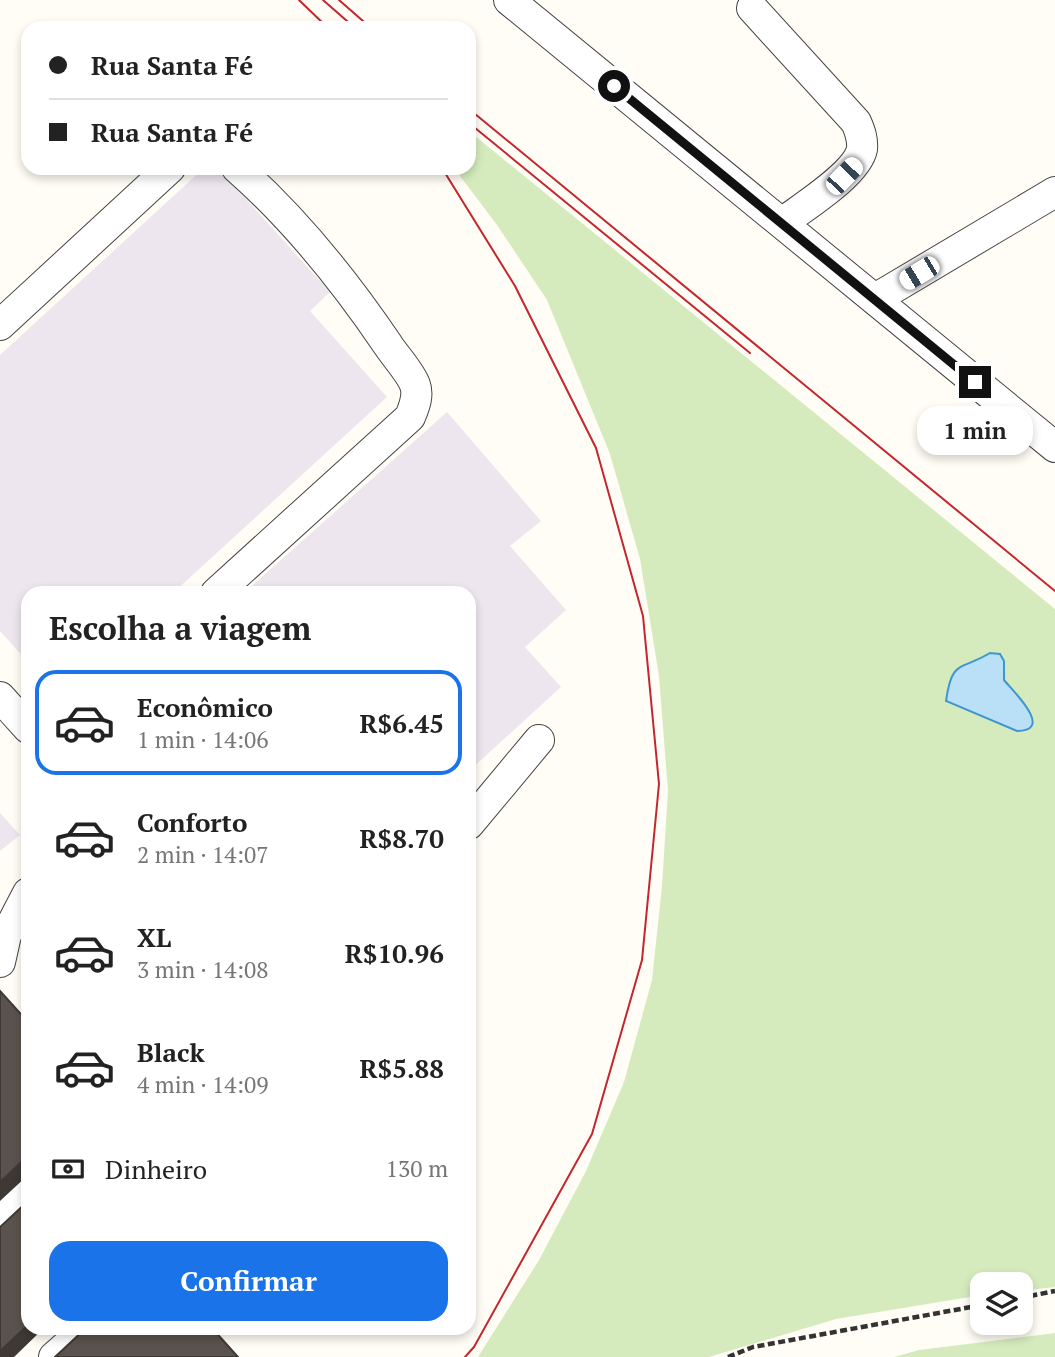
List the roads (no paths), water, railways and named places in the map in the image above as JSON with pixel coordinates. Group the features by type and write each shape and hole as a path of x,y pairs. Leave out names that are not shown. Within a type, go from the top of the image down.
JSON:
{"street":[{"path":"509,0 1055,447"},
{"path":"752,8 856,122 862,136 858,161 844,176 782,223"},
{"path":"0,326 162,175"},
{"path":"224,586 411,417 416,400 415,385 312,242 273,200 245,175"},
{"path":"876,299 1053,196"},
{"path":"0,697 21,720"},
{"path":"476,816 539,740"},
{"path":"2,941 21,908"},
{"path":"0,1217 21,1198"},
{"path":"54,1357 79,1335"}],"water":[{"path":"990,653 1000,654 1004,661 1004,680 1032,718 1032,725 1028,729 1017,731 946,701 955,672"}],"tram line":[{"path":"299,0 321,21"},
{"path":"323,0 347,21"},
{"path":"339,0 363,21"},
{"path":"476,115 1055,591"},
{"path":"476,129 750,353"},
{"path":"446,175 515,286 596,448 643,616 659,784 642,960 592,1134 474,1347 465,1357"}]}
